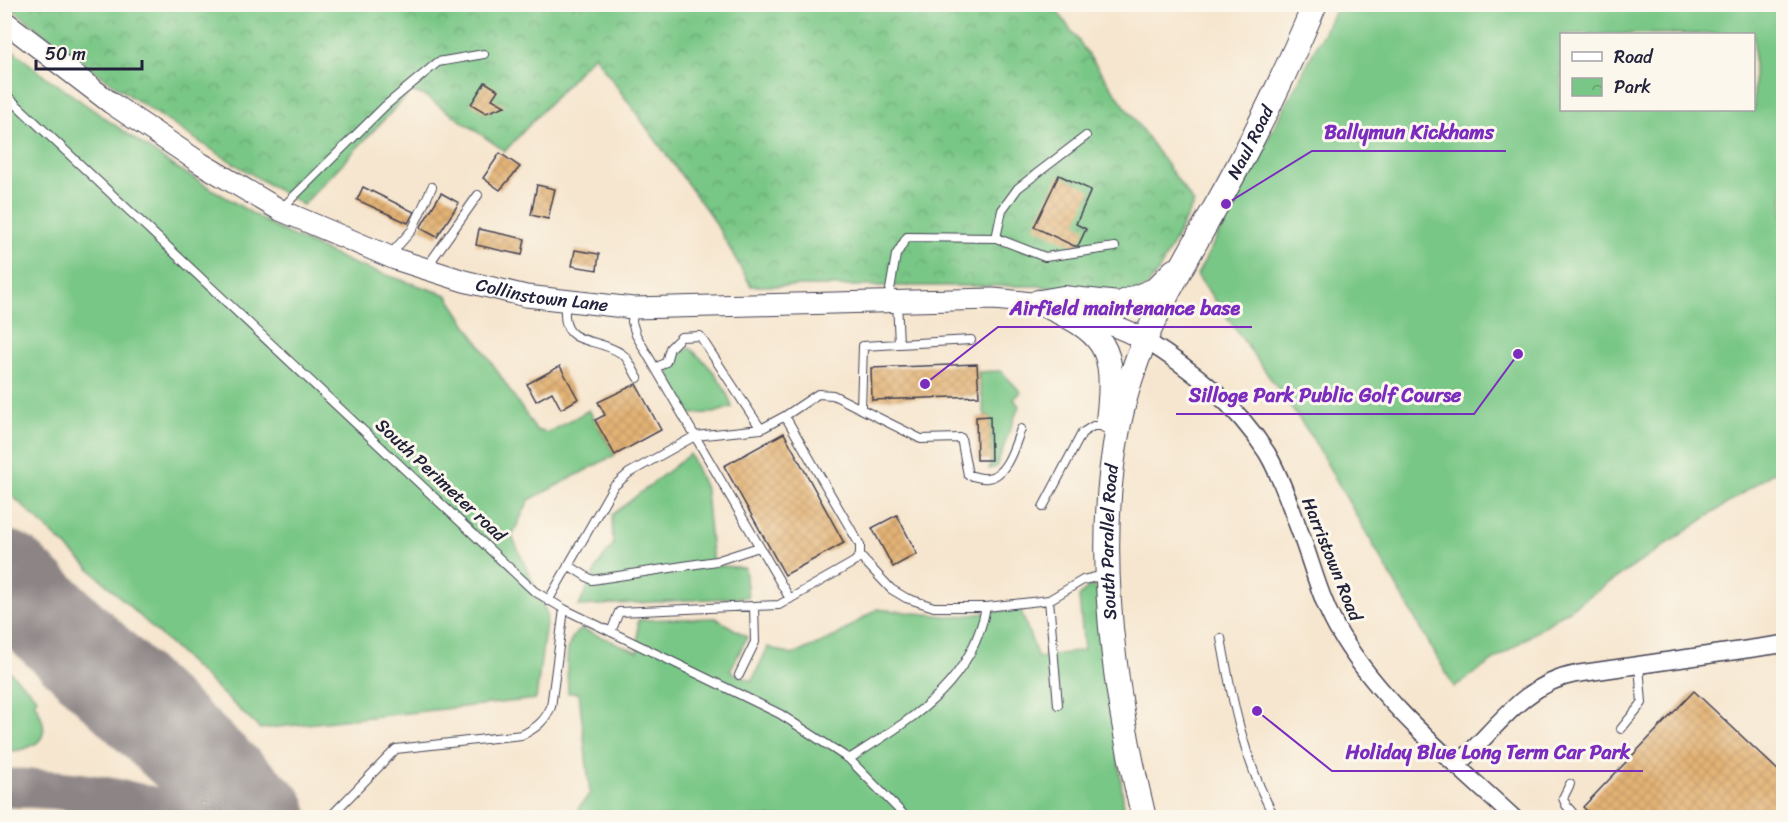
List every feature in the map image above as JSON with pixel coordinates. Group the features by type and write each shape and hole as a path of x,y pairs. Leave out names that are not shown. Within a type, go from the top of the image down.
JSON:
{"main road":[{"name":"Naul Road","path":"1145,340 1182,263 1228,182 1315,4"},
{"path":"1038,302 1063,298 1119,304 1155,290 1182,263"},
{"path":"1038,302 1080,321 1098,338 1111,363 1108,426 1110,480"},
{"name":"South Parallel Road","path":"1144,818 1121,704 1107,575 1107,509 1117,428 1145,340"}],"street":[{"name":"Collinstown Lane","path":"4,21 111,103 202,164 280,210 388,256 526,296 633,308 993,299 1038,302 1088,314 1145,340"},
{"name":"Harristown Road","path":"1145,340 1188,367 1232,407 1267,454 1297,524 1318,586 1342,636 1376,683 1457,765 1514,818"},
{"path":"1457,765 1519,702 1541,685 1568,675 1784,644"}],"lane":[{"path":"280,210 385,106 438,62 484,54"},
{"name":"South Perimeter road","path":"4,93 534,591 548,601 780,714 849,759 907,818"},
{"path":"996,238 1002,210 1018,188 1086,135"},
{"path":"388,256 412,230 432,187"},
{"path":"426,268 478,195"},
{"path":"899,344 892,301 896,255 908,237 996,238 1045,257 1115,248"},
{"path":"566,300 564,315 567,329 576,337 624,355 638,378"},
{"path":"633,308 632,322 636,335 790,599"},
{"path":"656,368 666,362 670,348 681,337 700,336 761,429"},
{"path":"861,409 863,346 971,340"},
{"path":"548,601 613,487 629,473 695,436 761,429 818,394 832,395 921,439 961,438 968,475 988,478 997,475 1004,467 1021,429"},
{"path":"784,416 860,545 860,556 891,589 906,598 934,607 986,607 1048,600 1083,580 1107,575"},
{"path":"1043,507 1082,433 1093,426 1108,426"},
{"path":"568,565 592,580 716,561 759,547"},
{"path":"611,632 619,612 779,606 854,562 860,556"},
{"path":"1048,600 1058,705"},
{"path":"739,675 755,642 754,606"},
{"path":"849,759 931,704 957,674 982,631 986,607"},
{"path":"328,818 396,749 522,735 540,724 551,707 564,609"},
{"path":"1221,638 1233,708 1243,740 1275,818"},
{"path":"1621,729 1642,703 1639,665"},
{"path":"1570,784 1563,798 1566,806 1577,818"}],"green space":[{"path":"7,5 1053,5 1194,203 1158,272 1146,288 1121,299 1039,286 751,286 713,219 594,55 505,151 425,96 411,91 303,205 226,159 151,110 78,59"},
{"path":"1338,5 1783,5 1783,466 1454,687 1310,434 1197,275"},
{"path":"4,43 42,74 172,165 278,229 356,265 447,295 536,430 548,433 589,410 615,455 529,500 512,536 547,614 536,699 260,729 5,489"},
{"path":"690,348 716,374 732,407 714,413 686,414 668,370 680,353"},
{"path":"1001,371 1021,392 1014,399 1019,406 996,467 989,469 991,460 990,416 985,416 978,372"},
{"path":"690,454 706,491 713,565 745,568 748,597 579,606 597,567 613,545 612,515"},
{"path":"1090,585 1100,592 1125,817 572,817 590,793 579,693 568,693 568,648 575,634 582,629 638,652 638,620 716,618 747,637 730,671 752,681 768,647 792,655 836,636 877,609 956,617 1020,608 1038,658 1084,650 1079,597"},
{"path":"5,667 37,698 34,702 43,724 43,732 35,744 27,748 5,752"}],"building":[{"path":"485,82 498,90 492,99 505,106 486,113 471,104"},
{"path":"500,153 520,167 500,190 483,178"},
{"path":"1059,175 1091,190 1076,224 1086,229 1078,246 1034,227"},
{"path":"537,185 555,189 548,219 531,215"},
{"path":"363,187 414,212 408,223 357,200"},
{"path":"441,193 459,203 437,237 420,228"},
{"path":"479,229 525,239 522,255 476,245"},
{"path":"575,250 599,254 597,270 572,266"},
{"path":"977,364 979,396 872,400 871,368"},
{"path":"560,366 578,399 561,409 552,392 536,401 527,384"},
{"path":"636,384 661,430 615,455 595,420 605,415 598,402"},
{"path":"990,416 991,460 977,460 976,417"},
{"path":"784,433 844,543 785,575 724,466"},
{"path":"897,515 917,554 893,567 872,528"},
{"path":"1694,691 1784,776 1784,818 1594,818 1583,807"}],"taxiway":[{"path":"4,788 53,789 100,795 124,799 194,818"}],"runway":[{"path":"4,578 260,818"}],"place":[{"name":"Ballymun Kickhams","path":"1226,204"},
{"name":"Silloge Park Public Golf Course","path":"1518,354"},
{"name":"Airfield maintenance base","path":"925,384"},
{"name":"Holiday Blue Long Term Car Park","path":"1257,711"}]}
